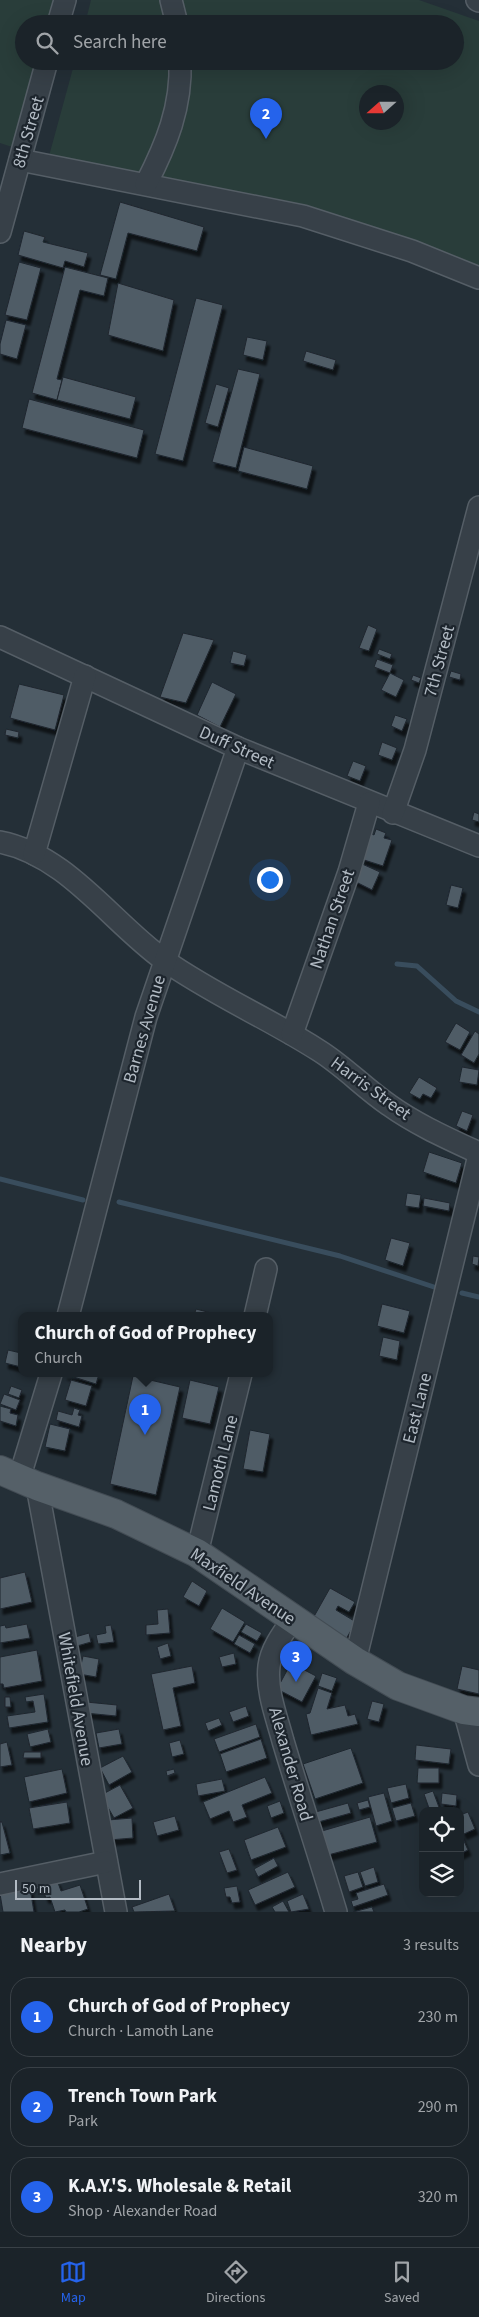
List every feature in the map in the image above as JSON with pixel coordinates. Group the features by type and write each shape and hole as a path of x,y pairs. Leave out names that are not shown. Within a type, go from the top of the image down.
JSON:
{"main road":[{"name":"Maxfield Avenue","path":"19,1479 116,1514 197,1553 355,1661 398,1686 472,1711"}],"street":[{"path":"61,15 65,0"},
{"path":"171,0 175,15"},
{"name":"8th Street","path":"0,232 4,199 20,160 45,70"},
{"path":"146,184 167,143 181,77 181,70"},
{"path":"20,160 303,216 412,252 479,278"},
{"name":"7th Street","path":"393,813 415,750 479,507"},
{"name":"Duff Street","path":"0,637 238,748 393,813 479,846"},
{"path":"34,854 86,676"},
{"name":"Barnes Avenue","path":"69,1312 144,1026 164,960 204,852 238,748"},
{"name":"Nathan Street","path":"292,1034 348,872 369,803"},
{"name":"Harris Street","path":"0,842 34,854 77,883 164,960 292,1034 343,1066 389,1105 431,1130 479,1154"},
{"name":"East Lane","path":"355,1661 479,1154"},
{"path":"256,1312 266,1269"},
{"path":"19,1479 50,1377"},
{"name":"Lamoth Lane","path":"197,1553 240,1377"},
{"name":"Whitefield Avenue","path":"19,1479 116,1912"},
{"name":"Alexander Road","path":"293,1619 282,1633 274,1650 269,1666 270,1681 274,1706 288,1756 336,1912"},
{"path":"472,1711 479,1765"},
{"path":"0,1884 106,1862"}],"green space":[{"path":"0,0 53,0 49,15 15,15 15,70 36,70 18,149 0,143"},
{"path":"91,0 419,0 462,15 87,15"},
{"path":"464,16 479,21 479,271 49,156 73,70 464,70"}],"building":[{"path":"120,202 204,227 197,251 128,233 116,279 100,275"},
{"path":"24,231 45,237 43,242 88,253 84,267 65,261 63,268 18,255"},
{"path":"19,262 41,268 27,320 5,315"},
{"path":"65,267 108,278 104,296 80,290 57,379 62,380 57,400 32,393"},
{"path":"118,283 174,300 163,351 108,335"},
{"path":"196,298 223,305 183,461 155,454"},
{"path":"6,320 26,325 17,359 0,354 0,344"},
{"path":"247,337 267,341 263,360 243,355"},
{"path":"306,351 336,360 333,370 303,361"},
{"path":"238,369 260,374 236,468 212,462"},
{"path":"63,377 136,397 130,419 57,400"},
{"path":"216,384 229,388 218,427 205,423"},
{"path":"29,399 144,430 137,458 22,428"},
{"path":"244,447 313,466 307,489 238,471"},
{"path":"368,625 377,629 369,651 359,648"},
{"path":"183,633 214,640 186,703 160,697"},
{"path":"379,649 392,654 390,659 377,654"},
{"path":"233,651 247,655 244,666 230,663"},
{"path":"377,659 393,665 390,673 374,667"},
{"path":"451,671 461,674 460,680 449,677"},
{"path":"390,673 404,680 396,697 381,690"},
{"path":"413,675 421,678 419,683 411,680"},
{"path":"212,682 236,694 220,727 197,715"},
{"path":"19,684 64,695 55,730 10,718"},
{"path":"395,715 407,719 402,731 391,726"},
{"path":"6,729 19,732 18,738 5,735"},
{"path":"382,742 397,748 392,760 378,755"},
{"path":"353,761 366,766 360,781 347,776"},
{"path":"474,812 479,814 479,822 472,820"},
{"path":"376,829 386,833 384,838 392,840 383,866 361,859 370,833 374,835"},
{"path":"360,863 380,872 372,890 352,880"},
{"path":"451,885 463,888 458,908 446,905"},
{"path":"456,1023 470,1032 460,1050 445,1042"},
{"path":"475,1031 479,1034 479,1054 474,1063 461,1055"},
{"path":"462,1067 479,1070 477,1085 459,1082"},
{"path":"419,1077 437,1088 431,1098 423,1094 420,1099 409,1093"},
{"path":"462,1111 473,1115 467,1131 456,1126"},
{"path":"429,1152 462,1163 456,1183 423,1172"},
{"path":"407,1193 421,1195 419,1208 405,1206"},
{"path":"424,1198 450,1203 449,1211 423,1206"},
{"path":"391,1238 410,1243 403,1266 385,1260"},
{"path":"473,1256 479,1257 478,1266 472,1264"},
{"path":"382,1304 410,1311 404,1333 377,1326"},
{"path":"196,1309 208,1312 195,1312"},
{"path":"383,1337 400,1341 397,1360 379,1356"},
{"path":"8,1350 18,1352 18,1366 5,1363"},
{"path":"74,1377 98,1377 96,1384"},
{"path":"133,1377 180,1387 156,1495 110,1484"},
{"path":"71,1380 92,1386 86,1406 65,1400"},
{"path":"190,1380 219,1387 210,1424 182,1418"},
{"path":"11,1386 22,1390 19,1398 8,1394"},
{"path":"4,1394 20,1400 16,1410 0,1404"},
{"path":"0,1406 11,1409 10,1413 18,1415 16,1426 0,1421"},
{"path":"74,1408 80,1410 78,1415 82,1416 79,1427 56,1420 58,1411 72,1415"},
{"path":"50,1424 70,1429 65,1451 45,1447"},
{"path":"250,1430 270,1434 263,1472 243,1469"},
{"path":"25,1572 32,1602 0,1609 0,1578"},
{"path":"192,1581 207,1591 199,1606 183,1597"},
{"path":"330,1588 355,1602 349,1612 338,1606 336,1610 356,1622 346,1639 312,1620"},
{"path":"222,1608 245,1622 233,1642 210,1629"},
{"path":"168,1609 170,1633 146,1635 146,1625 158,1624 157,1610"},
{"path":"27,1624 30,1638 0,1643 0,1626 5,1625 6,1628"},
{"path":"246,1624 262,1633 257,1641 241,1632"},
{"path":"111,1625 114,1642 98,1644 96,1635 106,1633 105,1626"},
{"path":"89,1633 91,1642 77,1646 75,1637"},
{"path":"239,1635 255,1644 250,1653 234,1644"},
{"path":"168,1643 171,1656 160,1659 157,1647"},
{"path":"37,1650 42,1681 4,1688 3,1684 0,1684 0,1657"},
{"path":"234,1653 236,1664 222,1667 219,1657"},
{"path":"83,1656 99,1659 96,1677 79,1674"},
{"path":"291,1663 316,1676 302,1702 277,1689"},
{"path":"192,1666 195,1683 173,1688 181,1726 163,1730 151,1674"},
{"path":"462,1666 479,1670 479,1694 457,1689"},
{"path":"322,1673 337,1678 332,1691 318,1686"},
{"path":"318,1688 332,1693 327,1709 345,1705 348,1716 355,1714 358,1724 311,1735 306,1714 310,1713"},
{"path":"44,1694 48,1722 9,1728 7,1716 35,1712 33,1701 26,1702 25,1697"},
{"path":"5,1697 10,1697 11,1707 5,1707"},
{"path":"372,1701 384,1704 379,1722 367,1719"},
{"path":"86,1702 117,1705 116,1716 85,1713"},
{"path":"246,1706 249,1716 233,1722 229,1712"},
{"path":"219,1718 222,1725 208,1731 205,1723"},
{"path":"256,1724 260,1737 219,1752 214,1739"},
{"path":"48,1729 51,1742 30,1747 27,1734"},
{"path":"119,1729 122,1744 99,1748 96,1733"},
{"path":"261,1739 267,1758 226,1772 220,1754"},
{"path":"180,1740 184,1754 172,1757 169,1743"},
{"path":"7,1742 12,1765 0,1767 0,1744"},
{"path":"416,1745 451,1749 449,1764 415,1760"},
{"path":"351,1748 363,1783 315,1799 303,1764"},
{"path":"24,1752 41,1752 41,1758 23,1758"},
{"path":"123,1756 132,1772 109,1785 100,1768"},
{"path":"418,1768 439,1768 439,1783 417,1783"},
{"path":"62,1769 67,1793 29,1802 24,1777"},
{"path":"174,1769 175,1773 167,1776 166,1771"},
{"path":"265,1777 272,1793 242,1805 247,1817 233,1822 229,1811 210,1819 203,1802"},
{"path":"222,1779 225,1791 198,1796 196,1784"},
{"path":"406,1784 409,1798 391,1803 387,1788"},
{"path":"120,1785 133,1808 114,1818 101,1795"},
{"path":"433,1791 439,1807 429,1807 424,1794"},
{"path":"384,1793 392,1821 376,1826 368,1797"},
{"path":"442,1793 457,1795 456,1806 441,1804"},
{"path":"368,1800 370,1807 359,1810 357,1803"},
{"path":"280,1801 284,1813 271,1818 267,1806"},
{"path":"67,1802 70,1823 33,1829 29,1808"},
{"path":"348,1803 351,1813 315,1823 312,1813"},
{"path":"411,1803 415,1816 396,1821 392,1808"},
{"path":"468,1812 475,1829 464,1834 464,1814"},
{"path":"175,1816 179,1830 157,1836 153,1822"},
{"path":"370,1817 377,1842 328,1855 322,1831"},
{"path":"132,1818 133,1838 109,1840 108,1820"},
{"path":"0,1822 2,1822 10,1853 0,1855"},
{"path":"278,1827 286,1847 251,1860 244,1840"},
{"path":"464,1841 468,1850 464,1852"},
{"path":"229,1849 237,1870 227,1873 219,1852"},
{"path":"274,1858 278,1866 258,1877 254,1869"},
{"path":"374,1867 378,1882 365,1886 360,1872"},
{"path":"288,1872 295,1887 255,1905 248,1890"},
{"path":"358,1872 363,1887 349,1892 344,1876"},
{"path":"57,1880 61,1891 80,1885 88,1909 79,1912 66,1912 65,1910 55,1912 50,1897 46,1898 41,1885"},
{"path":"384,1884 388,1895 353,1907 351,1901 358,1899 356,1893"},
{"path":"237,1886 240,1902 232,1903 230,1897 226,1897 224,1888"},
{"path":"30,1888 34,1912 3,1912 0,1894"},
{"path":"169,1894 175,1911 134,1912 132,1907"},
{"path":"303,1894 309,1909 291,1912 287,1901"},
{"path":"283,1901 289,1912 275,1912 272,1907"},
{"path":"372,1907 374,1912 353,1912"}],"waterway":[{"path":"397,964 417,966 456,1001 479,1012"},
{"path":"0,1179 83,1200"},
{"path":"119,1202 340,1256 437,1288"},
{"path":"462,1293 479,1297"}],"place":[{"name":"Trench Town Park","path":"266,139"},
{"name":"Church of God of Prophecy","path":"145,1435"},
{"name":"K.A.Y.'S. Wholesale & Retail","path":"296,1682"}]}
